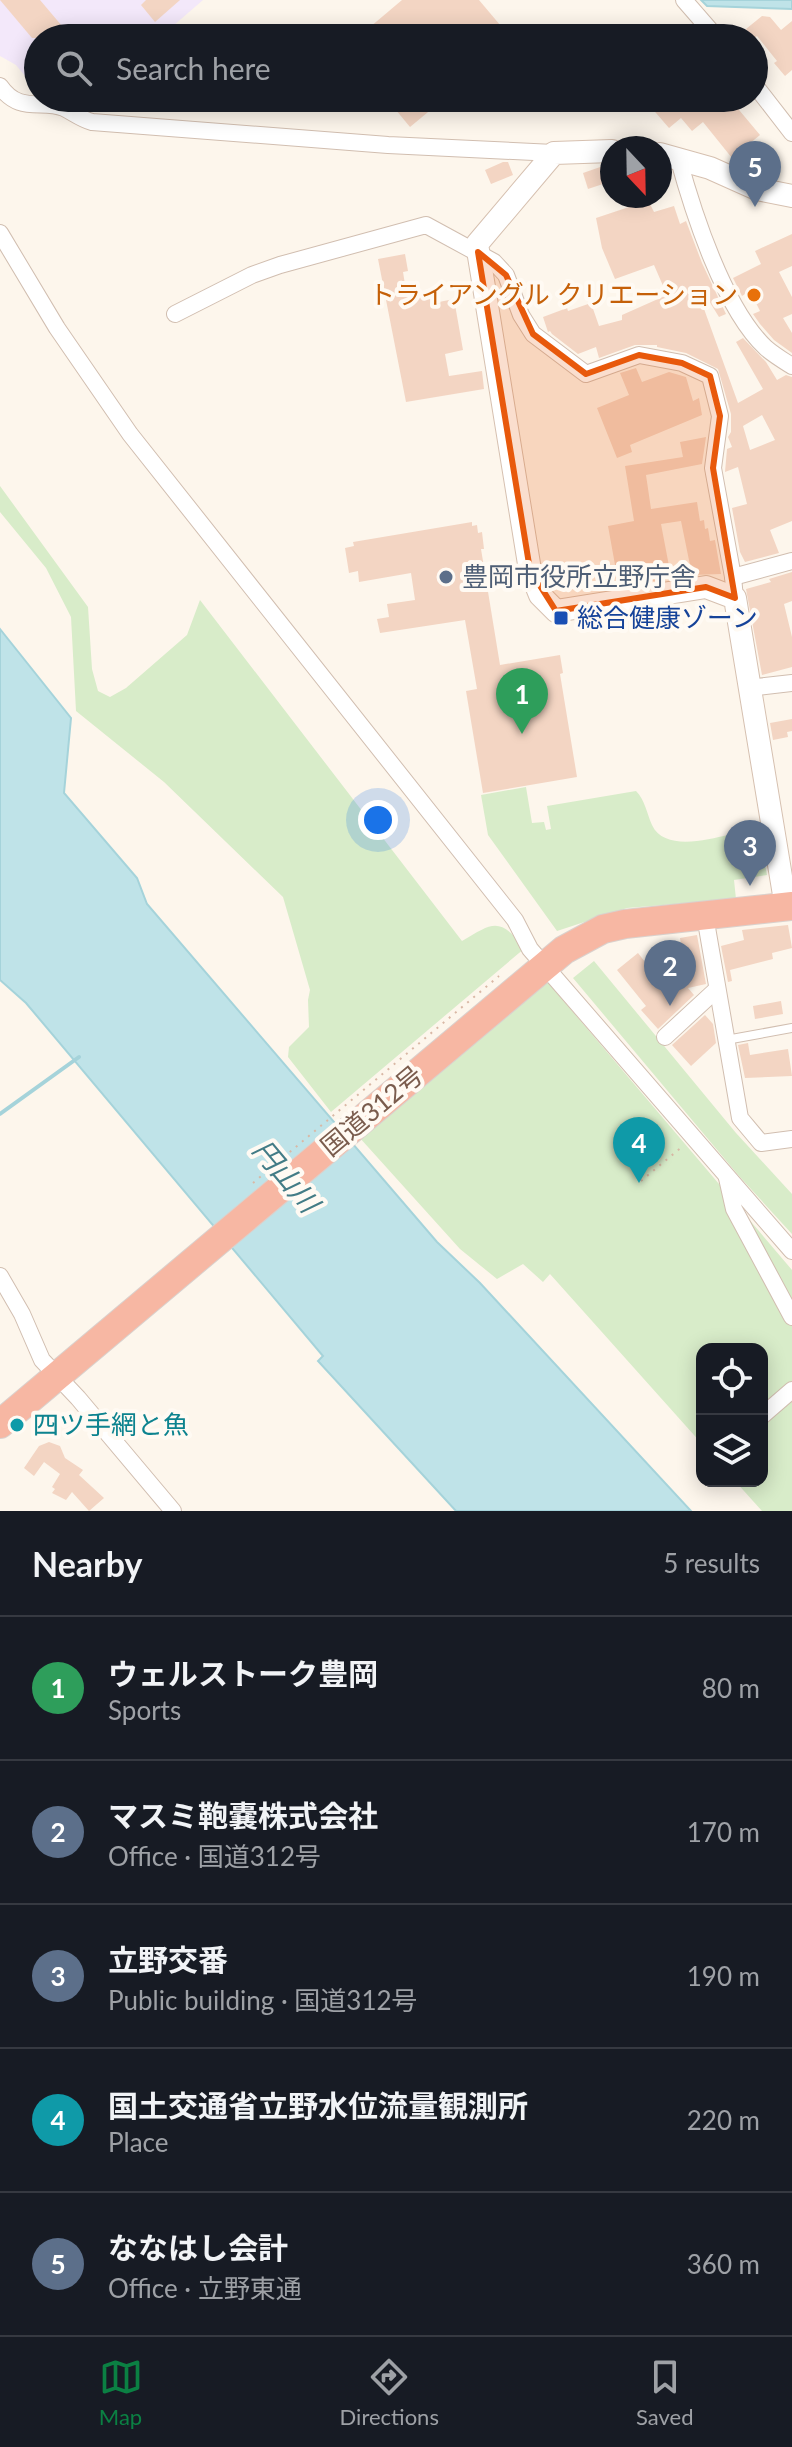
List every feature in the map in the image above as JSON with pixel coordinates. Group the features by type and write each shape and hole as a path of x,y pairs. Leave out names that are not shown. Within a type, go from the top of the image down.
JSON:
{"highway":[{"name":"国道312号","path":"0,1424 564,950 603,929 625,924 790,912"}],"street":[{"path":"684,0 705,24"},
{"path":"0,86 18,101 24,102"},
{"path":"768,102 792,133"},
{"path":"69,112 92,122 388,145 554,153 600,151"},
{"path":"554,153 477,244 530,570 540,595 556,611 706,587 734,588 792,561"},
{"path":"672,156 757,189 792,196"},
{"path":"672,162 738,311 765,348 792,366"},
{"path":"175,314 252,275 280,265 426,225 494,262 506,275 521,315 533,334 586,374 639,355 682,363 710,376 720,416 713,468 748,688 790,912"},
{"path":"0,233 57,328 130,434 515,920 540,970 792,1251"},
{"path":"748,688 792,683"},
{"path":"705,916 740,1118 761,1143 792,1139"},
{"path":"665,1037 717,989"},
{"path":"726,1175 734,1209 792,1317"},
{"path":"0,1276 22,1314 42,1360 61,1372 173,1511"},
{"path":"763,1415 792,1390"}],"lane":[{"path":"726,1040 792,1028"}],"path":[{"path":"251,1184 503,972"},
{"path":"641,1181 682,1147"}],"highlighted area":[{"path":"478,252 506,275 533,334 586,374 639,355 682,363 710,376 720,416 713,468 735,598 706,587 556,611 530,570"}],"shaded area":[{"path":"0,0 203,0 175,24 24,24 24,75 16,65 0,56"}],"green space":[{"path":"0,486 88,607 92,669 98,691 110,697 126,688 187,635 200,600 462,941 496,926 509,931 525,948 331,1112 288,1057 289,1047 309,1027 310,990 283,897 164,782 76,711 71,617 46,568 0,512"},
{"path":"526,787 532,823 544,822 546,830 551,829 547,806 636,791 658,833 686,842 728,835 743,859 764,860 767,875 734,880 736,899 627,908 557,931 488,835 481,795"},
{"path":"594,961 736,1133 792,1194 792,1234 739,1176 573,978"},
{"path":"545,979 792,1270 792,1511 762,1511 740,1487 768,1487 768,1343 696,1343 696,1437 550,1274 543,1282 523,1264 497,1279 460,1249 359,1137"}],"water":[{"path":"701,0 792,0 792,9 707,6"},
{"name":"円山川","path":"0,629 71,718 64,793 137,878 147,904 437,1242 480,1283 691,1511 456,1511 318,1361 323,1356 26,1003 0,980"}],"building":[{"path":"0,0 40,0 60,24 24,24 24,28"},
{"path":"146,0 180,0 155,22 141,5"},
{"path":"402,0 479,0 499,24 374,24"},
{"path":"762,16 770,17 781,30 792,21 792,70 785,76 768,50 768,24 752,24"},
{"path":"398,112 428,112 410,127"},
{"path":"655,112 741,112 760,135 732,158 703,122 692,131 681,118 669,128"},
{"path":"508,162 513,175 491,184 485,170"},
{"path":"600,167 600,185 588,189 583,173"},
{"path":"674,206 680,224 686,221 726,314 719,317 704,293 699,295 738,403 763,389 736,342 743,338 766,362 777,380 786,375 792,377 792,521 770,530 779,553 745,562 740,552 732,508 747,504 738,467 725,472 727,449 732,447 728,437 731,414 718,369 686,353 657,345 635,345 599,358 596,347 578,354 548,332 543,317 567,308 568,311 591,303 599,326 622,320 622,315 667,295 654,265 615,279 602,248 596,218 626,208 652,208 654,212","holes":["762,415 775,440 750,450 743,426"]},
{"path":"792,234 792,266 779,272 792,297 792,314 783,318 792,333 792,353 774,340 760,324 753,314 760,311 750,291 742,296 733,278 761,264 755,251"},
{"path":"405,254 408,271 403,272 407,297 432,292 434,303 454,299 463,350 445,354 449,376 482,371 484,389 406,402 378,259"},
{"path":"636,368 642,382 669,372 686,377 693,401 699,398 702,415 630,445 632,452 617,458 597,408 629,395 620,373"},
{"path":"706,437 702,464 646,475 651,509 697,502 700,521 704,520 705,529 708,528 710,541 715,540 721,574 692,575 681,521 661,524 669,566 657,572 658,580 619,587 608,526 634,521 625,466 683,457 680,442"},
{"path":"472,522 472,526 477,525 478,533 482,532 484,549 481,549 500,665 560,655 563,673 560,674 577,777 483,793 466,691 477,689 465,620 380,633 377,619 389,617 387,604 415,600 411,573 359,582 358,571 349,573 345,548 354,546 353,542"},
{"path":"792,572 792,601 784,604 792,637 792,667 762,675 746,589"},
{"path":"792,719 792,731 787,732 788,737 773,740 770,723"},
{"path":"788,925 792,948 772,953 773,959 730,970 732,981 728,982 721,946 744,940 742,930"},
{"path":"697,935 706,984 688,988 694,995 658,1029 641,1010 646,1006 617,970 638,953 645,962 648,959 677,995 669,946 681,944 680,938"},
{"path":"781,1001 783,1014 755,1019 753,1006"},
{"path":"705,1015 713,1024 716,1043 691,1066 672,1045"},
{"path":"748,1043 750,1055 788,1049 792,1076 745,1078 738,1045"},
{"path":"49,1442 60,1446 65,1458 83,1470 79,1475 104,1498 89,1511 72,1492 66,1500 52,1493 60,1474 44,1462 34,1476 24,1468 39,1446"}],"waterway":[{"path":"0,1114 79,1057"}],"place":[{"name":"ななはし会計","path":"755,207"},
{"name":"トライアングル クリエーション","path":"754,295"},
{"name":"豊岡市役所立野庁舎","path":"446,577"},
{"name":"総合健康ゾーン","path":"561,618"},
{"name":"ウェルストーク豊岡","path":"522,734"},
{"name":"立野交番","path":"750,886"},
{"name":"マスミ鞄嚢株式会社","path":"670,1006"},
{"name":"国土交通省立野水位流量観測所","path":"639,1183"},
{"name":"四ツ手網と魚","path":"17,1425"}]}
